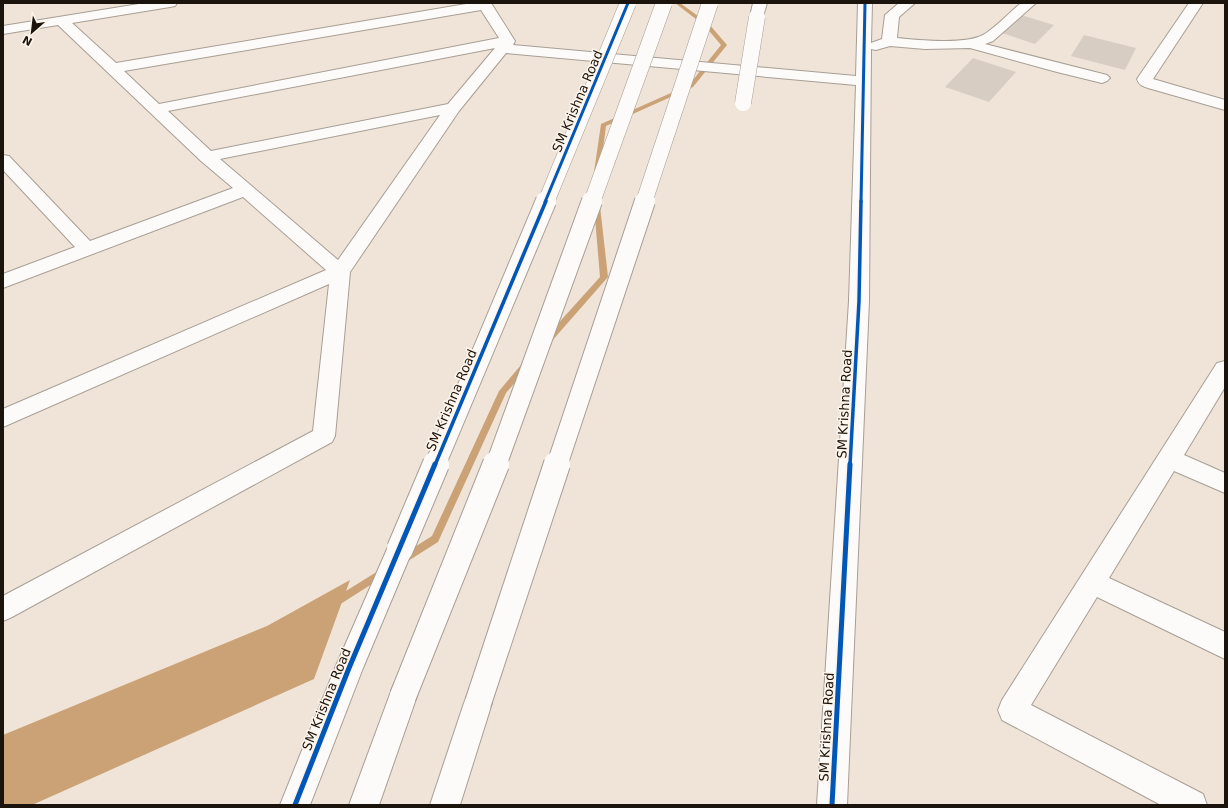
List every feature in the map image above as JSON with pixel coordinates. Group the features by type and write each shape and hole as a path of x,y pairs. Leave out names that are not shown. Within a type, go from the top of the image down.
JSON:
{"main road":[{"path":"3,30 170,3"},
{"name":"SM Krishna Road","path":"295,805 349,668 628,3"},
{"path":"364,805 404,696 503,447 664,3"},
{"path":"445,805 710,3"},
{"name":"SM Krishna Road","path":"832,805 859,301 865,3"},
{"path":"889,42 892,15 908,3"},
{"path":"970,44 988,38 1029,3"},
{"path":"1196,3 1145,79 1146,82 1153,85 1225,105"},
{"path":"113,68 485,4 505,44"},
{"path":"743,103 758,10"},
{"path":"62,20 207,156 340,272"},
{"path":"865,49 889,42 925,45 970,44 1062,69 1102,78"},
{"path":"3,609 324,436 340,272 453,108 505,44"},
{"path":"156,109 505,44 864,81"},
{"path":"207,156 453,108"},
{"path":"3,160 88,250"},
{"path":"3,282 245,190"},
{"path":"3,418 340,272"},
{"path":"1192,805 1012,710 1225,369"},
{"path":"1168,458 1225,482"},
{"path":"1092,582 1225,646"}],"shaded area":[{"path":"350,580 314,679 32,805 3,805 3,735 267,626"}],"building":[{"path":"1021,15 1054,25 1035,44 1002,33"},
{"path":"1084,35 1136,48 1125,70 1071,56"},
{"path":"973,58 1016,72 989,102 945,87"}],"waterway":[{"path":"597,172 603,125 691,86 724,45 707,25 677,3"},
{"path":"548,340 604,277 597,206"},
{"path":"405,558 435,539 503,391 524,367"},
{"path":"336,602 383,572"}],"cycle path":[{"path":"295,805 349,668 628,3"},
{"path":"832,805 859,301 865,3"}]}
